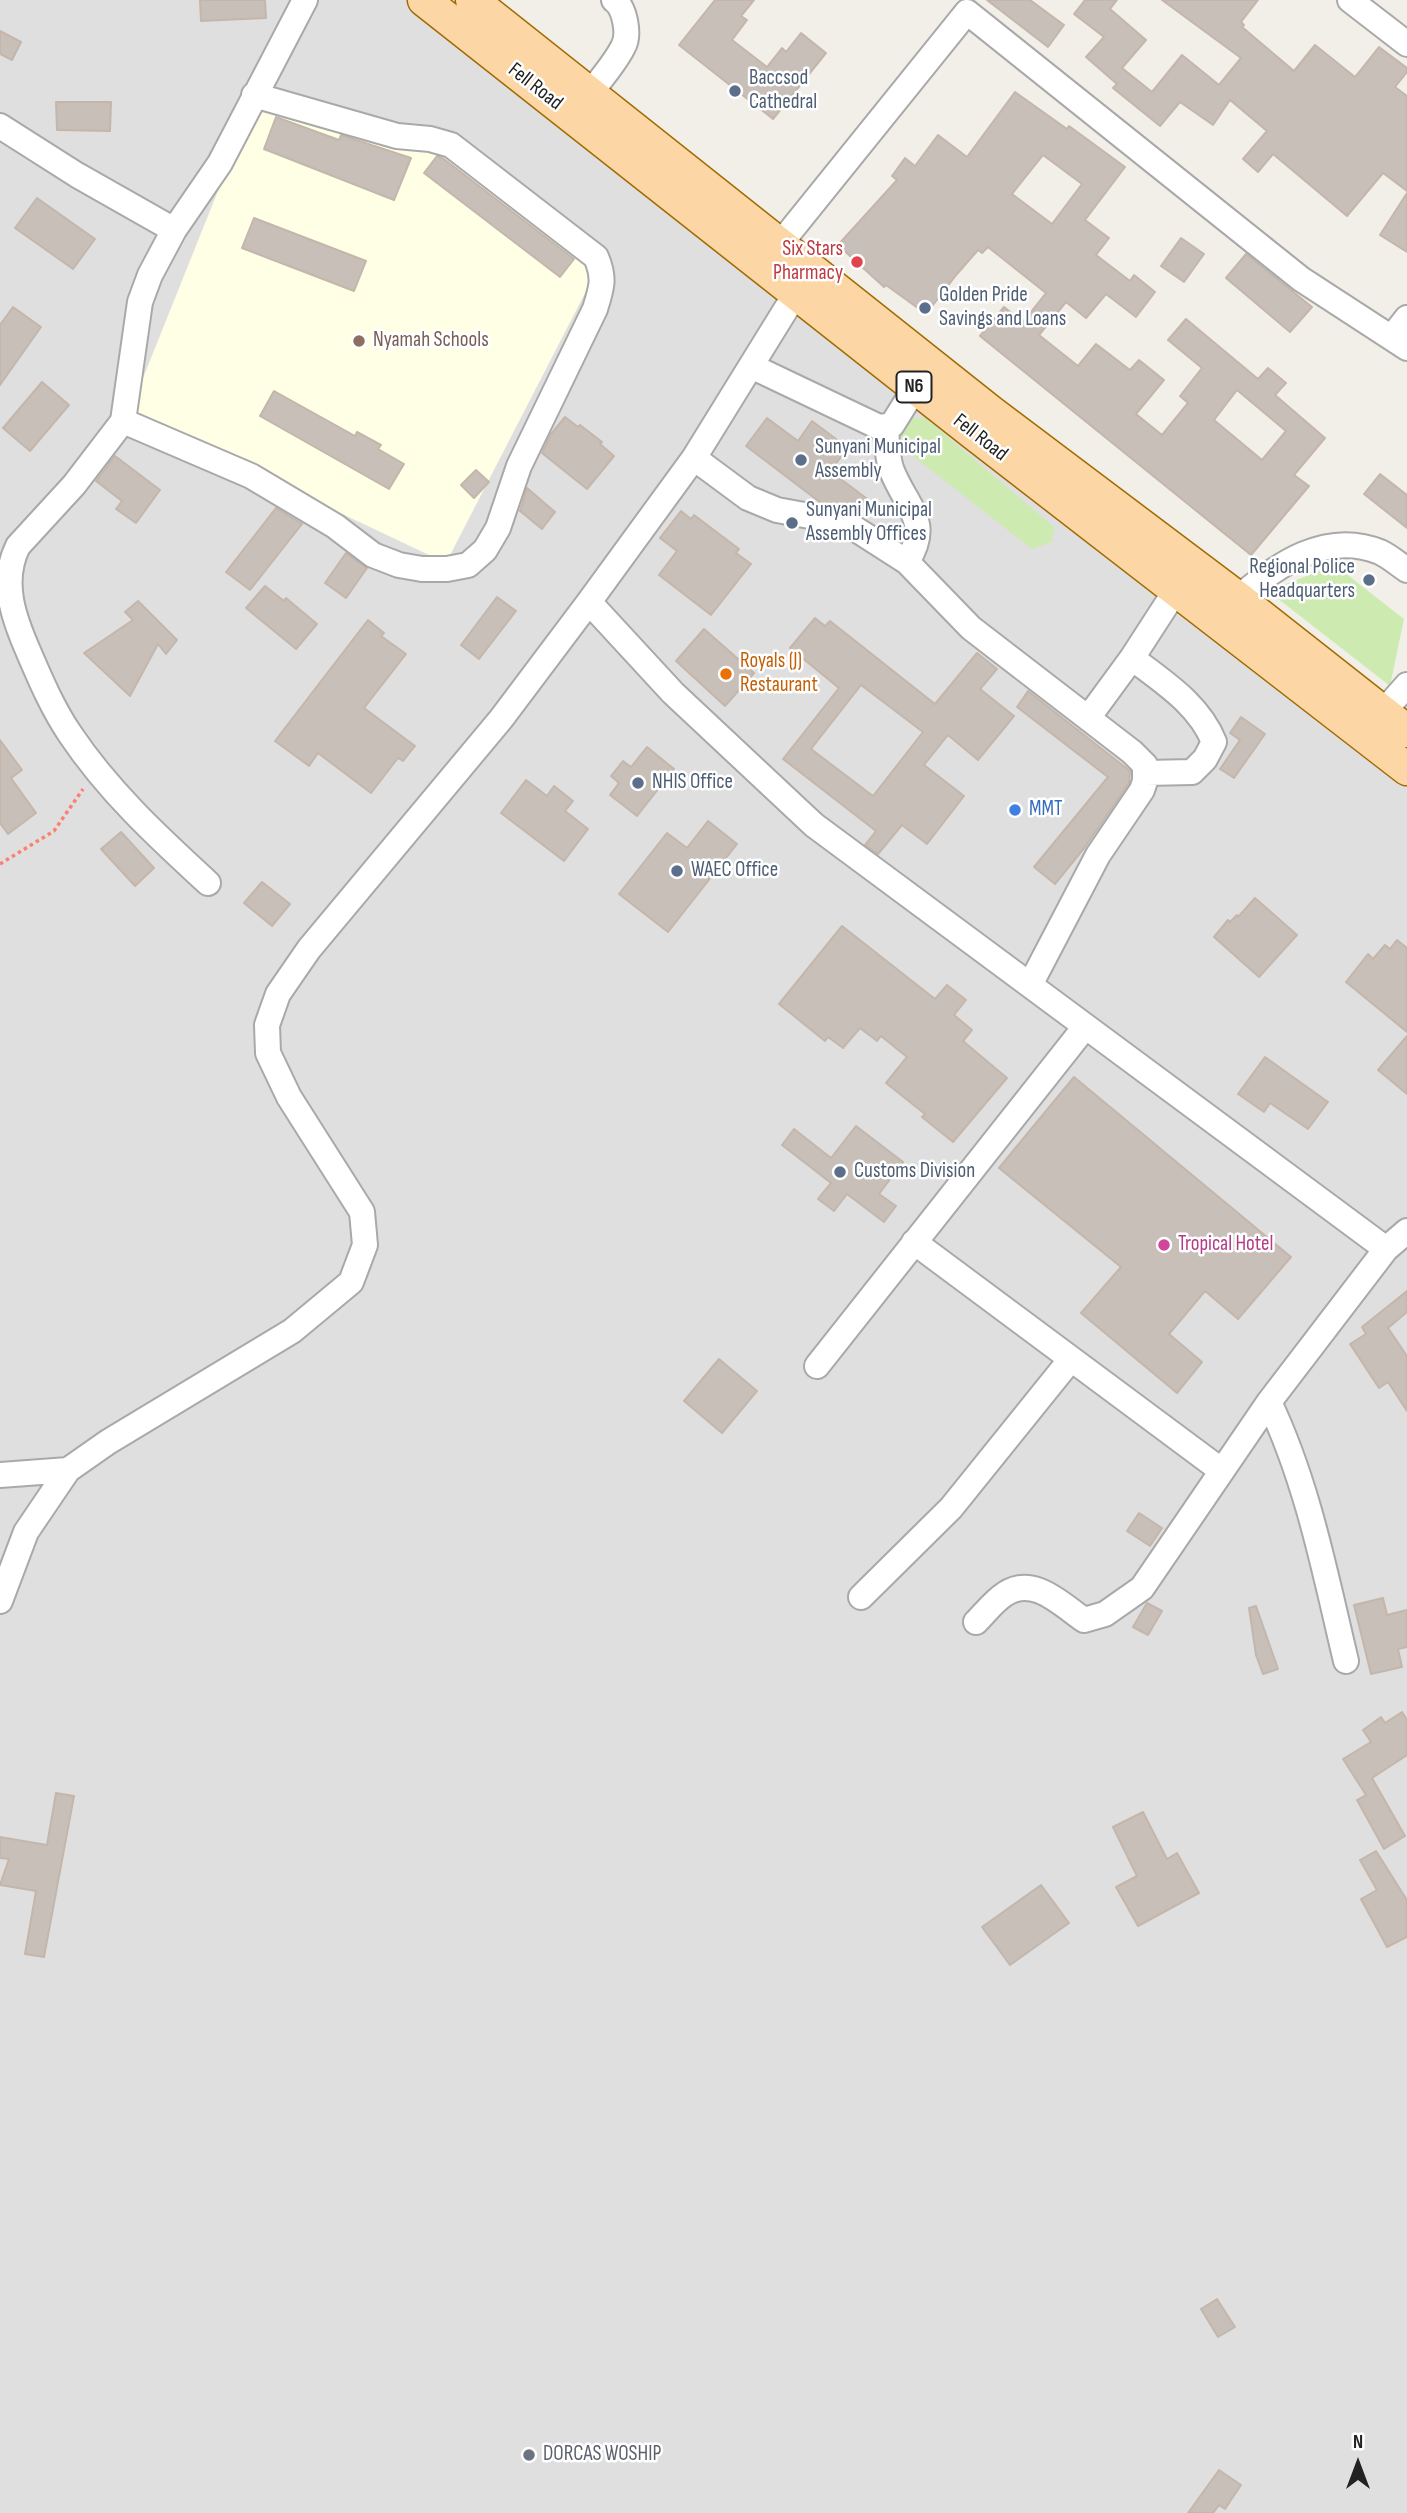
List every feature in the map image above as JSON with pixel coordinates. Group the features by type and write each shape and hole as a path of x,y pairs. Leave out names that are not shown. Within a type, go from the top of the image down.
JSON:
{"main road":[{"name":"Fell Road","path":"424,0 915,388 1407,769"},
{"name":"Fell Road","path":"472,0 991,412 1238,598 1395,721"}],"street":[{"path":"208,883 150,829 97,771 69,733 49,699 13,615 9,574 18,546 74,485 123,421 140,302 150,275 174,230 220,163 305,0"},
{"path":"1350,0 1407,44"},
{"path":"590,93 625,45 625,23 619,2"},
{"path":"780,244 972,6 1301,279 1402,334"},
{"path":"123,421 251,476 335,526 373,555 399,565 422,569 447,569 468,565 485,550 498,528 519,466 595,309 603,272 596,257 451,145 430,139 397,136 254,95"},
{"path":"0,126 77,175 174,230"},
{"path":"0,1601 26,1532 68,1470 108,1442 292,1331 351,1282 365,1245 362,1212 289,1097 268,1053 267,1025 278,994 309,949 501,719 589,602 694,458 796,293"},
{"path":"751,366 886,428 892,425 915,388"},
{"path":"886,428 891,469 919,527 917,545 907,562"},
{"path":"694,458 748,498 777,510 831,520 854,528 907,562 971,628 1143,762 1146,773 1142,790 1098,855 1030,985"},
{"path":"1238,598 1270,571 1312,550 1346,545 1380,552 1407,570"},
{"path":"1088,718 1132,658 1176,590"},
{"path":"589,602 673,694 814,825 1387,1249"},
{"path":"1132,658 1191,705 1208,727 1213,741 1205,759 1192,772 1146,773"},
{"path":"1395,721 1407,685"},
{"path":"817,1366 1085,1027"},
{"path":"976,1622 1005,1594 1023,1586 1046,1592 1084,1620 1105,1614 1142,1588 1269,1402 1387,1249 1407,1231"},
{"path":"914,1242 1222,1471"},
{"path":"861,1597 951,1508 1071,1359"},
{"path":"1269,1402 1286,1438 1308,1503 1346,1661"},
{"path":"0,1475 68,1470"}],"path":[{"path":"0,864 54,831 97,771"}],"shaded area":[{"path":"0,0 413,0 1407,782 1407,2513 0,2513"},
{"name":"Nyamah Schools","path":"254,101 441,146 598,268 446,563 129,413"}],"green space":[{"path":"912,418 925,418 1054,527 1052,542 1032,549 904,449 899,434 903,423"},
{"path":"1335,565 1404,619 1390,686 1268,591"}],"building":[{"path":"200,0 265,0 266,18 201,21"},
{"path":"715,0 754,0 741,16 747,20 732,40 767,67 782,48 786,52 801,33 826,53 773,119 679,45"},
{"path":"987,0 1030,0 1064,25 1048,47"},
{"path":"1085,0 1117,0 1110,9 1146,40 1122,68 1152,92 1182,55 1219,85 1241,58 1162,0 1258,0 1241,22 1244,25 1242,27 1294,71 1315,45 1355,77 1379,47 1407,68 1407,72 1395,87 1407,96 1407,191 1383,173 1347,216 1273,154 1258,172 1243,159 1267,131 1230,100 1213,125 1180,102 1160,126 1113,88 1117,84 1086,57 1104,37 1074,14"},
{"path":"0,31 21,42 12,60 0,54"},
{"path":"1015,92 1067,129 1069,126 1125,167 1085,220 1109,238 1096,255 1130,281 1134,275 1155,292 1136,317 1106,294 1086,318 1066,302 1039,335 1078,366 1096,344 1130,370 1139,360 1164,380 1136,414 1162,435 1188,403 1180,396 1202,368 1168,340 1186,319 1258,379 1268,368 1286,383 1275,395 1325,438 1294,475 1309,486 1251,555 980,336 1004,307 1023,322 1046,293 988,247 982,253 978,250 926,314 886,285 884,287 838,245 897,180 892,176 905,158 915,166 938,135 967,157","holes":["1043,155 1082,184 1052,224 1012,194","1237,390 1286,431 1262,460 1214,420"]},
{"path":"56,102 111,102 110,131 57,130"},
{"path":"276,117 339,140 341,135 411,158 394,200 264,149"},
{"path":"437,156 574,259 560,277 424,173"},
{"path":"1407,193 1407,252 1380,235"},
{"path":"37,198 95,239 73,269 15,228"},
{"path":"254,218 366,261 354,291 242,248"},
{"path":"1181,238 1204,254 1184,282 1161,266"},
{"path":"1246,254 1312,307 1290,332 1226,278"},
{"path":"13,307 41,327 0,385 0,325"},
{"path":"42,382 69,405 30,451 3,428"},
{"path":"274,391 355,436 357,432 381,445 378,449 404,464 389,489 260,416"},
{"path":"565,417 602,442 600,444 614,456 587,489 542,453 551,434"},
{"name":"Sunyani Municipal Assembly","path":"767,418 798,441 812,421 848,448 830,471 866,498 855,512 821,503 746,446"},
{"path":"115,456 160,490 136,523 116,509 122,501 96,481"},
{"path":"476,470 489,482 474,498 461,485"},
{"path":"1380,474 1407,495 1407,528 1364,494"},
{"path":"527,488 555,512 542,529 520,511"},
{"path":"276,508 302,524 250,590 226,572"},
{"path":"681,511 691,519 694,515 739,549 736,553 751,564 711,615 659,575 677,551 660,538"},
{"path":"346,553 367,568 346,598 325,583"},
{"path":"265,586 284,601 286,598 317,624 296,649 246,608"},
{"path":"497,597 516,611 479,659 461,645"},
{"path":"138,601 177,640 166,654 158,644 130,696 84,653 133,620 125,612"},
{"path":"815,618 825,626 830,621 935,704 977,653 997,669 980,689 1014,716 978,760 948,735 924,765 964,796 927,844 902,825 878,854 865,845 876,831 783,759 839,688 790,648","holes":["861,685 923,732 873,796 811,749"]},
{"path":"368,620 384,633 381,636 406,654 364,708 415,746 403,761 398,758 371,793 318,753 309,766 275,741"},
{"path":"704,629 754,673 725,706 676,661"},
{"path":"1028,691 1130,771 1129,783 1085,847 1055,884 1034,867 1108,777 1017,707"},
{"path":"1241,717 1265,734 1234,778 1220,769 1240,740 1230,733"},
{"path":"0,740 22,770 11,778 36,813 8,834 0,823"},
{"path":"647,747 674,769 637,816 610,795 619,783 611,776 623,761 631,767"},
{"path":"526,780 547,796 554,786 573,801 565,811 588,829 564,861 501,813"},
{"name":"WAEC Office","path":"708,821 737,844 668,932 619,894 667,833 687,848"},
{"path":"121,832 154,868 135,886 101,849"},
{"path":"262,882 290,904 272,926 244,903"},
{"path":"1255,898 1297,935 1259,977 1214,937 1228,920 1230,922 1237,915 1238,917"},
{"path":"842,926 935,999 947,985 966,1000 954,1015 972,1030 963,1041 1007,1078 953,1142 922,1117 925,1114 886,1083 907,1057 881,1036 877,1041 860,1028 843,1048 828,1037 825,1041 779,1004"},
{"path":"1397,940 1407,948 1407,1032 1346,982 1368,954 1373,959 1385,945 1390,949"},
{"path":"1407,1036 1407,1094 1378,1070"},
{"path":"1265,1057 1328,1102 1308,1129 1270,1103 1264,1112 1238,1094"},
{"path":"1074,1077 1291,1257 1238,1319 1205,1291 1169,1334 1202,1362 1177,1393 1081,1313 1121,1267 999,1168"},
{"name":"Customs Division","path":"856,1126 903,1162 879,1194 896,1206 884,1222 847,1194 834,1211 818,1199 831,1183 782,1145 794,1129 831,1158"},
{"path":"1407,1291 1407,1312 1388,1328 1407,1356 1407,1411 1388,1382 1379,1388 1350,1344 1366,1334 1362,1327"},
{"path":"719,1359 757,1391 722,1433 684,1401"},
{"path":"1139,1513 1162,1528 1150,1546 1127,1531"},
{"path":"1383,1598 1387,1615 1407,1610 1407,1647 1398,1649 1402,1667 1371,1674 1354,1605"},
{"path":"1147,1603 1162,1611 1148,1635 1133,1627"},
{"path":"1256,1606 1278,1669 1263,1674 1256,1655 1249,1608"},
{"path":"1402,1712 1407,1720 1407,1755 1372,1778 1405,1836 1384,1849 1357,1800 1366,1795 1343,1759 1371,1742 1363,1730 1381,1717 1385,1723"},
{"path":"56,1793 74,1796 44,1957 25,1954 36,1891 0,1885 9,1859 0,1858 0,1837 47,1845"},
{"path":"1143,1812 1167,1859 1177,1853 1199,1893 1138,1926 1116,1887 1137,1876 1113,1827"},
{"path":"1376,1851 1407,1900 1407,1937 1387,1947 1361,1899 1377,1890 1360,1860"},
{"path":"1041,1885 1069,1923 1010,1965 982,1927"},
{"path":"1217,2299 1235,2327 1218,2337 1201,2309"},
{"path":"1219,2470 1241,2485 1225,2509 1219,2505 1213,2513 1188,2513"}],"place":[{"name":"Baccsod Cathedral","path":"735,91"},
{"name":"Six Stars Pharmacy","path":"857,262"},
{"name":"Golden Pride Savings and Loans","path":"925,308"},
{"name":"Nyamah Schools","path":"359,341"},
{"name":"Sunyani Municipal Assembly","path":"801,460"},
{"name":"Sunyani Municipal Assembly Offices","path":"792,523"},
{"name":"Regional Police Headquarters","path":"1369,580"},
{"name":"Royals (J) Restaurant","path":"726,674"},
{"name":"NHIS Office","path":"638,783"},
{"name":"MMT","path":"1015,810"},
{"name":"WAEC Office","path":"677,871"},
{"name":"Customs Division","path":"840,1172"},
{"name":"Tropical Hotel","path":"1164,1245"},
{"name":"DORCAS WOSHIP","path":"529,2455"}]}
